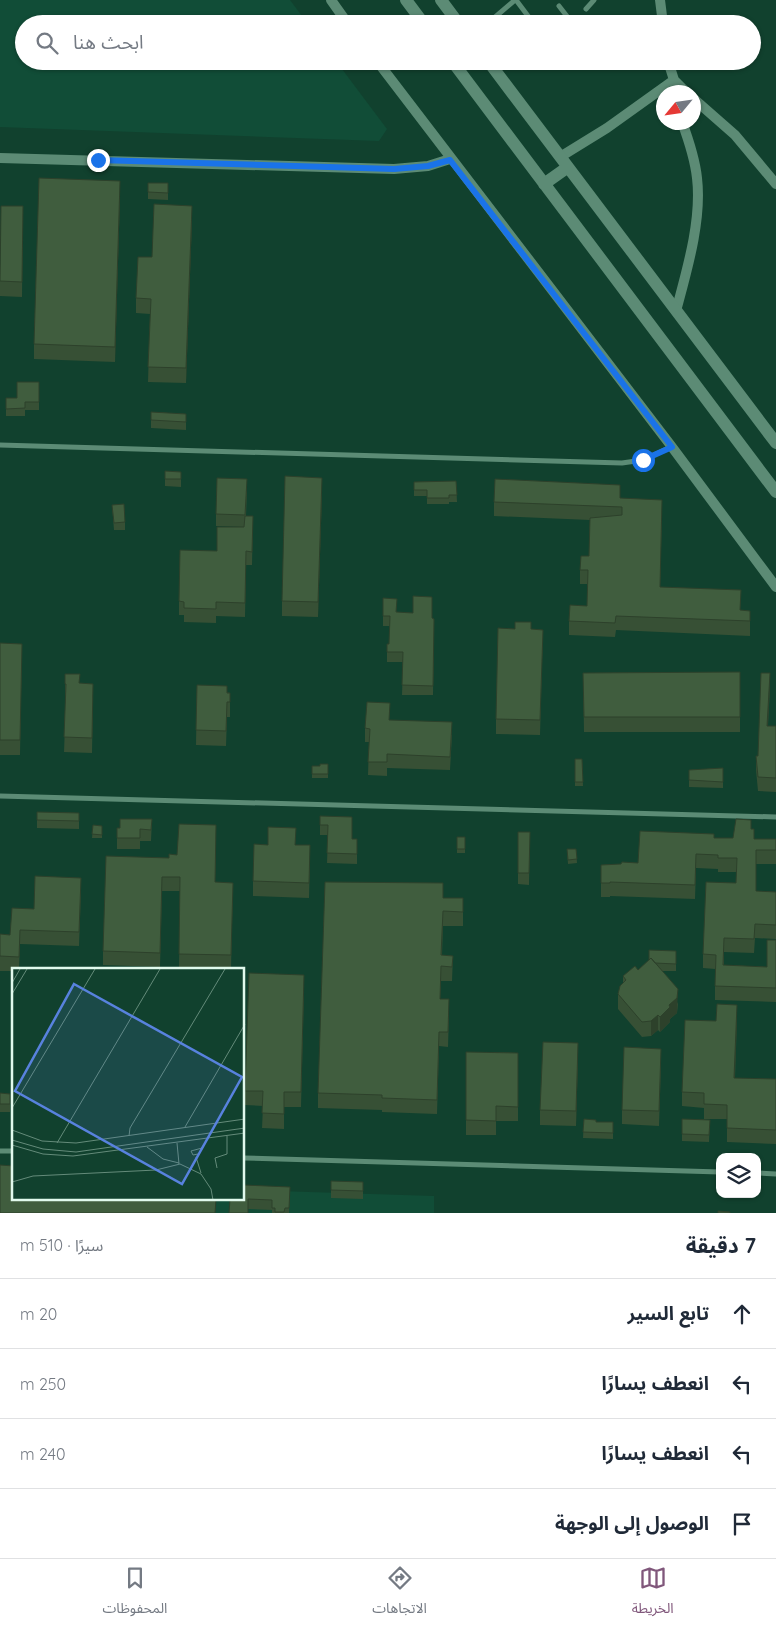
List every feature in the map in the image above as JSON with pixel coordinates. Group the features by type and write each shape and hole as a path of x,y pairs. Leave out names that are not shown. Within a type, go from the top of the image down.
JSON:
{"street":[{"path":"331,0 342,15"},
{"path":"406,0 417,15"},
{"path":"441,0 453,15"},
{"path":"660,0 662,15"},
{"path":"383,70 672,447 776,587"},
{"path":"459,70 776,492"},
{"path":"495,70 776,443"},
{"path":"669,70 670,85"},
{"path":"544,184 564,162 607,128 656,95"},
{"path":"701,105 735,135 776,184"},
{"path":"676,311 691,248 698,196 696,168 684,130"},
{"path":"0,158 394,169 428,166 450,160"}],"lane":[{"path":"498,15 516,0 527,15"},
{"path":"586,9 594,0"},
{"path":"559,6 566,15"},
{"path":"0,445 622,463 643,460 672,447"},
{"path":"0,796 776,817"},
{"path":"245,1158 716,1172"},
{"path":"761,1173 776,1174"}],"shaded area":[{"path":"0,0 290,0 301,15 15,15 15,70 343,70 387,129 379,141 0,127"},
{"path":"0,1181 12,1196 12,1200 245,1200 245,1190 434,1196 434,1213 0,1213"}],"building":[{"path":"39,178 120,181 115,347 34,344"},
{"path":"148,183 168,183 168,193 148,192"},
{"path":"154,204 192,206 186,368 148,367 151,299 136,298 138,257 152,257"},
{"path":"1,206 23,206 22,282 0,281"},
{"path":"17,382 39,382 39,402 25,402 25,408 6,409 6,398 17,398"},
{"path":"151,412 186,414 186,422 151,420"},
{"path":"165,471 181,472 181,479 165,479"},
{"path":"285,476 322,478 318,602 282,601"},
{"path":"217,478 247,479 245,515 216,514"},
{"path":"495,479 620,485 620,498 662,500 660,587 741,590 740,610 750,611 750,621 616,616 615,623 569,621 570,605 587,606 588,570 580,570 581,556 589,556 590,518 622,515 622,507 494,502"},
{"path":"456,481 457,495 449,495 449,498 427,498 427,490 414,490 414,482"},
{"path":"124,504 125,522 114,523 112,505"},
{"path":"245,516 253,516 252,552 246,551 245,603 216,602 216,609 184,608 184,602 179,601 180,550 217,551 217,527 244,527"},
{"path":"413,596 432,597 432,618 434,619 433,686 402,685 403,652 387,652 390,616 383,616 383,598 397,599 396,612 413,613"},
{"path":"515,622 531,622 531,629 543,630 540,720 496,719 498,628 515,629"},
{"path":"0,643 22,644 20,740 0,740"},
{"path":"740,672 740,717 584,717 583,673"},
{"path":"761,673 770,673 767,726 776,726 776,778 758,777 756,756 758,756"},
{"path":"65,674 80,674 79,683 93,684 92,738 64,737"},
{"path":"197,685 227,686 227,693 230,693 230,702 227,702 226,731 196,730"},
{"path":"367,702 390,703 389,720 452,722 450,757 387,754 387,762 368,762 370,729 365,728"},
{"path":"575,759 582,759 583,782 575,782"},
{"path":"320,764 328,764 328,774 312,774 312,766 320,766"},
{"path":"723,768 723,782 689,780 689,770"},
{"path":"37,812 79,813 79,821 37,820"},
{"path":"320,816 352,817 352,839 357,839 357,854 327,853 328,825 320,825"},
{"path":"120,819 152,819 151,830 140,829 140,838 117,838 117,828 120,828"},
{"path":"736,819 751,820 751,829 754,829 754,839 776,839 776,850 756,850 756,891 776,892 776,925 755,924 754,939 724,938 723,965 767,967 767,940 776,940 776,988 715,986 716,955 703,954 706,882 736,883 737,858 718,858 718,855 696,854 695,885 601,883 601,865 621,864 622,862 638,863 640,831 714,834 714,838 733,838"},
{"path":"179,824 216,825 215,882 233,883 231,955 179,954 180,877 162,877 160,953 103,951 106,856 169,858 169,854 177,855"},
{"path":"93,825 102,826 102,835 92,834"},
{"path":"268,827 296,828 295,845 310,845 309,883 253,881 254,844 268,845"},
{"path":"518,832 530,832 529,873 518,873"},
{"path":"457,837 465,837 465,849 457,849"},
{"path":"567,849 576,849 577,859 568,860"},
{"path":"35,876 81,878 79,932 20,930 19,957 0,956 0,934 10,935 12,908 34,909"},
{"path":"325,882 443,883 443,898 463,898 463,912 443,911 441,955 453,956 452,967 441,966 440,999 449,999 448,1032 439,1032 437,1100 382,1098 382,1095 318,1093"},
{"path":"649,950 676,951 676,964 655,963 651,958 649,960"},
{"path":"651,958 678,989 677,998 660,1017 658,1015 651,1021 642,1022 618,994 620,986 626,980 623,976 635,966 638,970"},
{"path":"249,973 304,975 301,1092 284,1092 284,1114 262,1113 263,1091 245,1091"},
{"path":"717,1004 737,1005 734,1078 776,1079 776,1130 727,1128 727,1105 704,1104 704,1093 682,1092 685,1020 716,1021"},
{"path":"543,1042 578,1043 576,1111 540,1110"},
{"path":"624,1047 661,1049 659,1111 622,1110"},
{"path":"466,1052 518,1053 518,1107 496,1106 496,1121 466,1120"},
{"path":"0,1093 10,1094 10,1104 0,1104"},
{"path":"584,1119 596,1120 596,1122 613,1122 613,1133 583,1132"},
{"path":"682,1119 710,1120 709,1135 682,1134"},
{"path":"0,1165 12,1166 12,1200 216,1200 215,1213 0,1213"},
{"path":"331,1181 363,1182 363,1191 331,1190"},
{"path":"245,1185 290,1187 289,1208 285,1208 284,1212 275,1212 275,1208 272,1208 272,1200 248,1199 248,1213 229,1213 230,1200 245,1200"},
{"path":"718,1211 730,1212 730,1213 718,1213"}],"route":[{"path":"98,160 406,169 450,160 672,447 643,460"}]}
